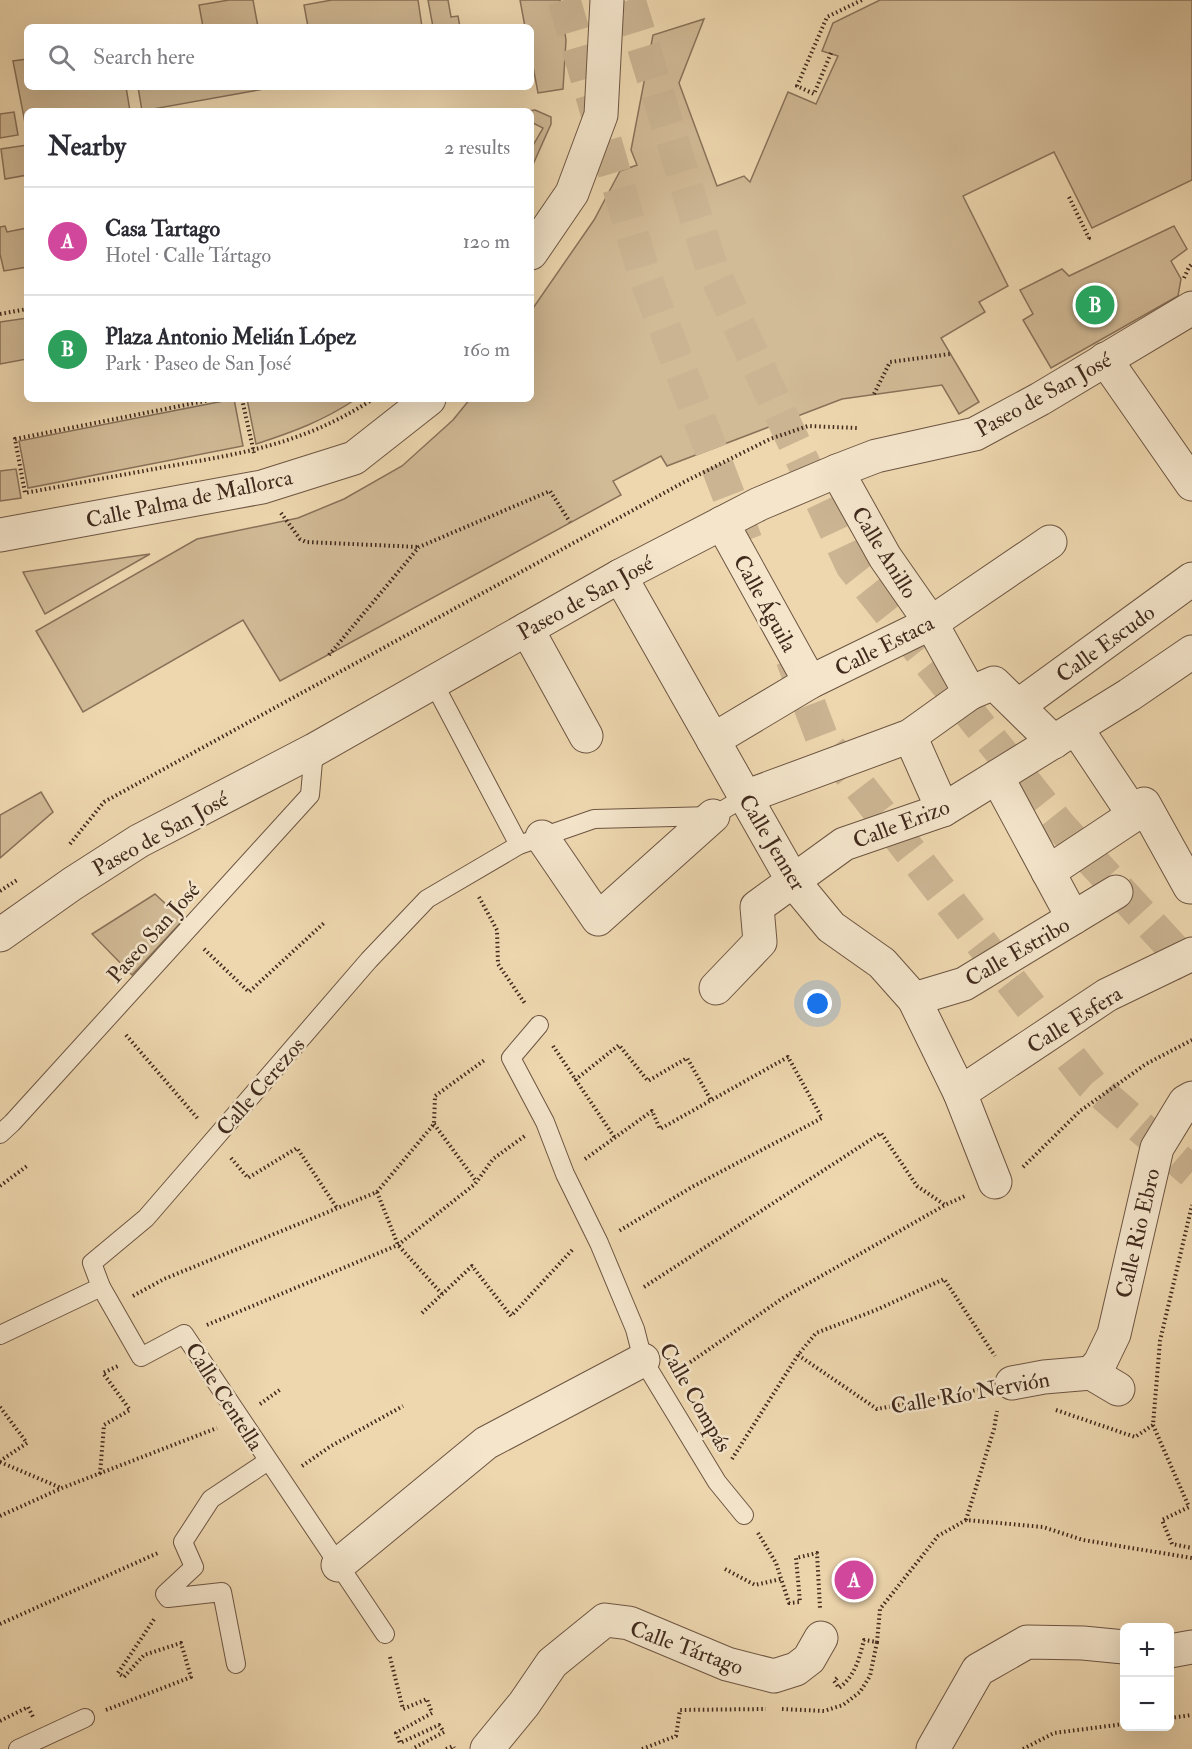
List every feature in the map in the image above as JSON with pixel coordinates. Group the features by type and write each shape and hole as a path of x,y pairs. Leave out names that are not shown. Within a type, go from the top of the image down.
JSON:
{"street":[{"path":"534,249 572,193 600,115 607,0"},
{"name":"Paseo de San José","path":"0,935 72,884 139,841 314,750 620,576 759,504 837,471 876,456 975,434 1040,399 1192,308"},
{"path":"1105,359 1192,484"},
{"name":"Calle Palma de Mallorca","path":"0,535 262,487 354,458 425,402"},
{"name":"Calle Anillo","path":"837,471 885,557 931,623 970,693"},
{"name":"Calle Águila","path":"722,523 810,682"},
{"name":"Calle Estaca","path":"713,740 810,682 931,623 1050,542"},
{"name":"Calle Jenner","path":"620,576 793,881 831,927 882,963 914,999 960,1093 995,1182"},
{"name":"Calle Escudo","path":"1018,706 1192,579"},
{"path":"527,629 586,736"},
{"name":"Calle Erizo","path":"716,988 760,942 757,907 844,844 944,810 1192,652"},
{"path":"970,693 994,683 1018,706 1065,735 1134,815"},
{"name":"Calle Cerezos","path":"745,797 910,736 970,693"},
{"path":"910,736 944,810"},
{"path":"997,777 1073,918"},
{"path":"1048,872 1134,815 1144,804 1190,887"},
{"name":"Calle Cerezos","path":"531,841 598,919 713,816"},
{"name":"Calle Estribo","path":"914,999 964,984 1116,892"},
{"name":"Calle Esfera","path":"960,1093 1107,995 1192,954"},
{"name":"Calle Rio Ebro","path":"1091,1373 1100,1363 1114,1334 1157,1148 1185,1102 1192,1098"},
{"path":"338,1564 486,1443 651,1372"},
{"path":"1091,1373 1119,1389"},
{"name":"Calle Río Nervión","path":"1006,1384 1044,1377 1091,1373"},
{"name":"Calle Tártago","path":"487,1749 524,1704 552,1663 605,1620 629,1623 727,1664 774,1676 796,1669 809,1659 820,1624"},
{"path":"933,1749 978,1670 1027,1642 1120,1647"},
{"path":"1174,1650 1192,1647"}],"lane":[{"path":"433,682 531,841"},
{"name":"Paseo San José","path":"0,1134 310,795 314,750"},
{"name":"Calle Cerezos","path":"101,1287 92,1263 146,1218 376,952 427,899 531,841 594,819 713,816 745,797"},
{"path":"511,1058 539,1025"},
{"name":"Calle Compás","path":"511,1058 545,1122 565,1174 599,1243 624,1300 651,1372 717,1482 744,1515"},
{"path":"0,1335 101,1287 141,1357"},
{"name":"Calle Centella","path":"141,1357 184,1334 385,1634"},
{"path":"236,1664 222,1592 168,1598 165,1594 194,1567 183,1542 211,1499 268,1461"},
{"path":"18,1749 85,1718"}],"path":[{"path":"831,53 814,94 797,87 827,17 862,0"},
{"path":"1069,197 1089,238 1086,240"},
{"path":"0,314 24,310"},
{"path":"874,394 890,362 950,354"},
{"path":"200,402 15,439 25,493 254,451 302,436 342,419 368,402"},
{"path":"329,655 419,547 550,491 570,522"},
{"path":"186,931 249,992 325,922"},
{"path":"651,1372 945,1205 995,1182 1014,1176 1080,1111 1146,1064 1192,1040"},
{"path":"575,1080 619,1045 648,1081 687,1058 711,1100"},
{"path":"422,1313 472,1266 511,1316 581,1240 599,1243 692,1187 822,1118 788,1056 660,1128 652,1111 565,1174"},
{"path":"112,1308 164,1279 377,1192 434,1124 435,1096 488,1057 511,1058"},
{"path":"184,1334 399,1245 476,1181 493,1159 545,1122"},
{"path":"434,1124 476,1181"},
{"path":"624,1300 881,1133 916,1186 945,1205"},
{"path":"0,1186 27,1166"},
{"path":"377,1192 399,1245 442,1294"},
{"path":"717,1482 798,1355 816,1334 944,1279 1006,1384 966,1520"},
{"name":"Calle Río Nervión","path":"798,1355 877,1409 1006,1384"},
{"path":"100,1474 104,1425 130,1410 103,1373 141,1357"},
{"path":"0,1516 62,1488 240,1419 281,1389"},
{"path":"282,1480 331,1446 403,1406"},
{"path":"0,1407 27,1443 0,1462"},
{"path":"1153,1425 1189,1507 1162,1520 1172,1544 1192,1548"},
{"path":"0,1462 62,1488"},
{"path":"744,1515 769,1548 789,1603 800,1602 796,1557 817,1553 820,1624"},
{"path":"642,1749 676,1736 680,1710 824,1711 843,1705 860,1692 870,1677 877,1642 880,1609 938,1536 966,1520 1043,1527 1083,1540 1192,1558"},
{"path":"0,1624 183,1542"},
{"path":"725,1569 755,1585 781,1579"},
{"path":"117,1705 191,1677 181,1643 144,1655 124,1677 118,1673 168,1598"},
{"path":"385,1634 403,1709 427,1699 432,1713 396,1733 400,1743 439,1725 444,1732 412,1749"},
{"path":"838,1677 834,1681 839,1688 846,1683 857,1667 864,1640 877,1642"},
{"path":"0,1720 25,1709"},
{"path":"1174,1717 1192,1713"},
{"path":"1023,1749 1054,1733 1120,1725"},
{"path":"446,1749 453,1746 454,1749"}],"shaded area":[{"path":"229,0 253,0 257,24 202,24 199,5"},
{"path":"332,0 418,0 422,24 307,24 304,5"},
{"path":"428,0 448,0 451,17 458,16 459,24 432,24"},
{"path":"520,0 560,0 566,40 563,89 538,93 534,72 534,24 524,24"},
{"path":"880,0 1192,0 1192,180 1092,228 1054,152 963,196 1008,286 979,302 985,312 941,338 979,402 959,414 942,385 842,399 667,466 661,456 613,481 621,495 280,681 243,620 83,712 36,631 197,539 298,518 344,499 402,466 453,420 468,402 534,402 534,307 594,220 620,171 637,165 631,150 653,35 704,19 679,83 717,186 744,176 750,182 788,92 816,104 838,56 822,51 833,23"},
{"path":"24,59 24,90 126,90 130,108 24,108 24,118 13,61"},
{"path":"138,90 258,90 159,108 142,108"},
{"path":"534,110 551,117 551,124 534,162 534,144 543,128 534,124"},
{"path":"14,112 18,135 0,138 0,114"},
{"path":"24,145 24,176 5,179 1,149"},
{"path":"5,226 7,232 24,229 24,268 4,271 0,254 0,227"},
{"path":"1174,226 1187,249 1171,261 1181,279 1178,296 1051,368 1023,320 1033,314 1020,290 1062,269 1069,276"},
{"path":"24,318 24,360 0,364 0,322"},
{"path":"219,402 235,402 243,446 28,488 19,441"},
{"path":"248,402 351,402 308,425 256,444"},
{"path":"16,469 21,498 0,501 0,471"},
{"path":"150,554 45,614 23,572"},
{"path":"41,792 53,812 0,858 0,815"},
{"path":"155,894 183,920 132,975 92,934"}],"tunnel":[{"path":"564,0 644,274 746,541"},
{"path":"629,0 711,266 852,566 1060,826 1192,969"},
{"path":"792,659 822,738 1091,1084 1192,1172"}],"place":[{"name":"Plaza Antonio Melián López","path":"1095,305"},
{"name":"Casa Tartago","path":"854,1580"}]}
